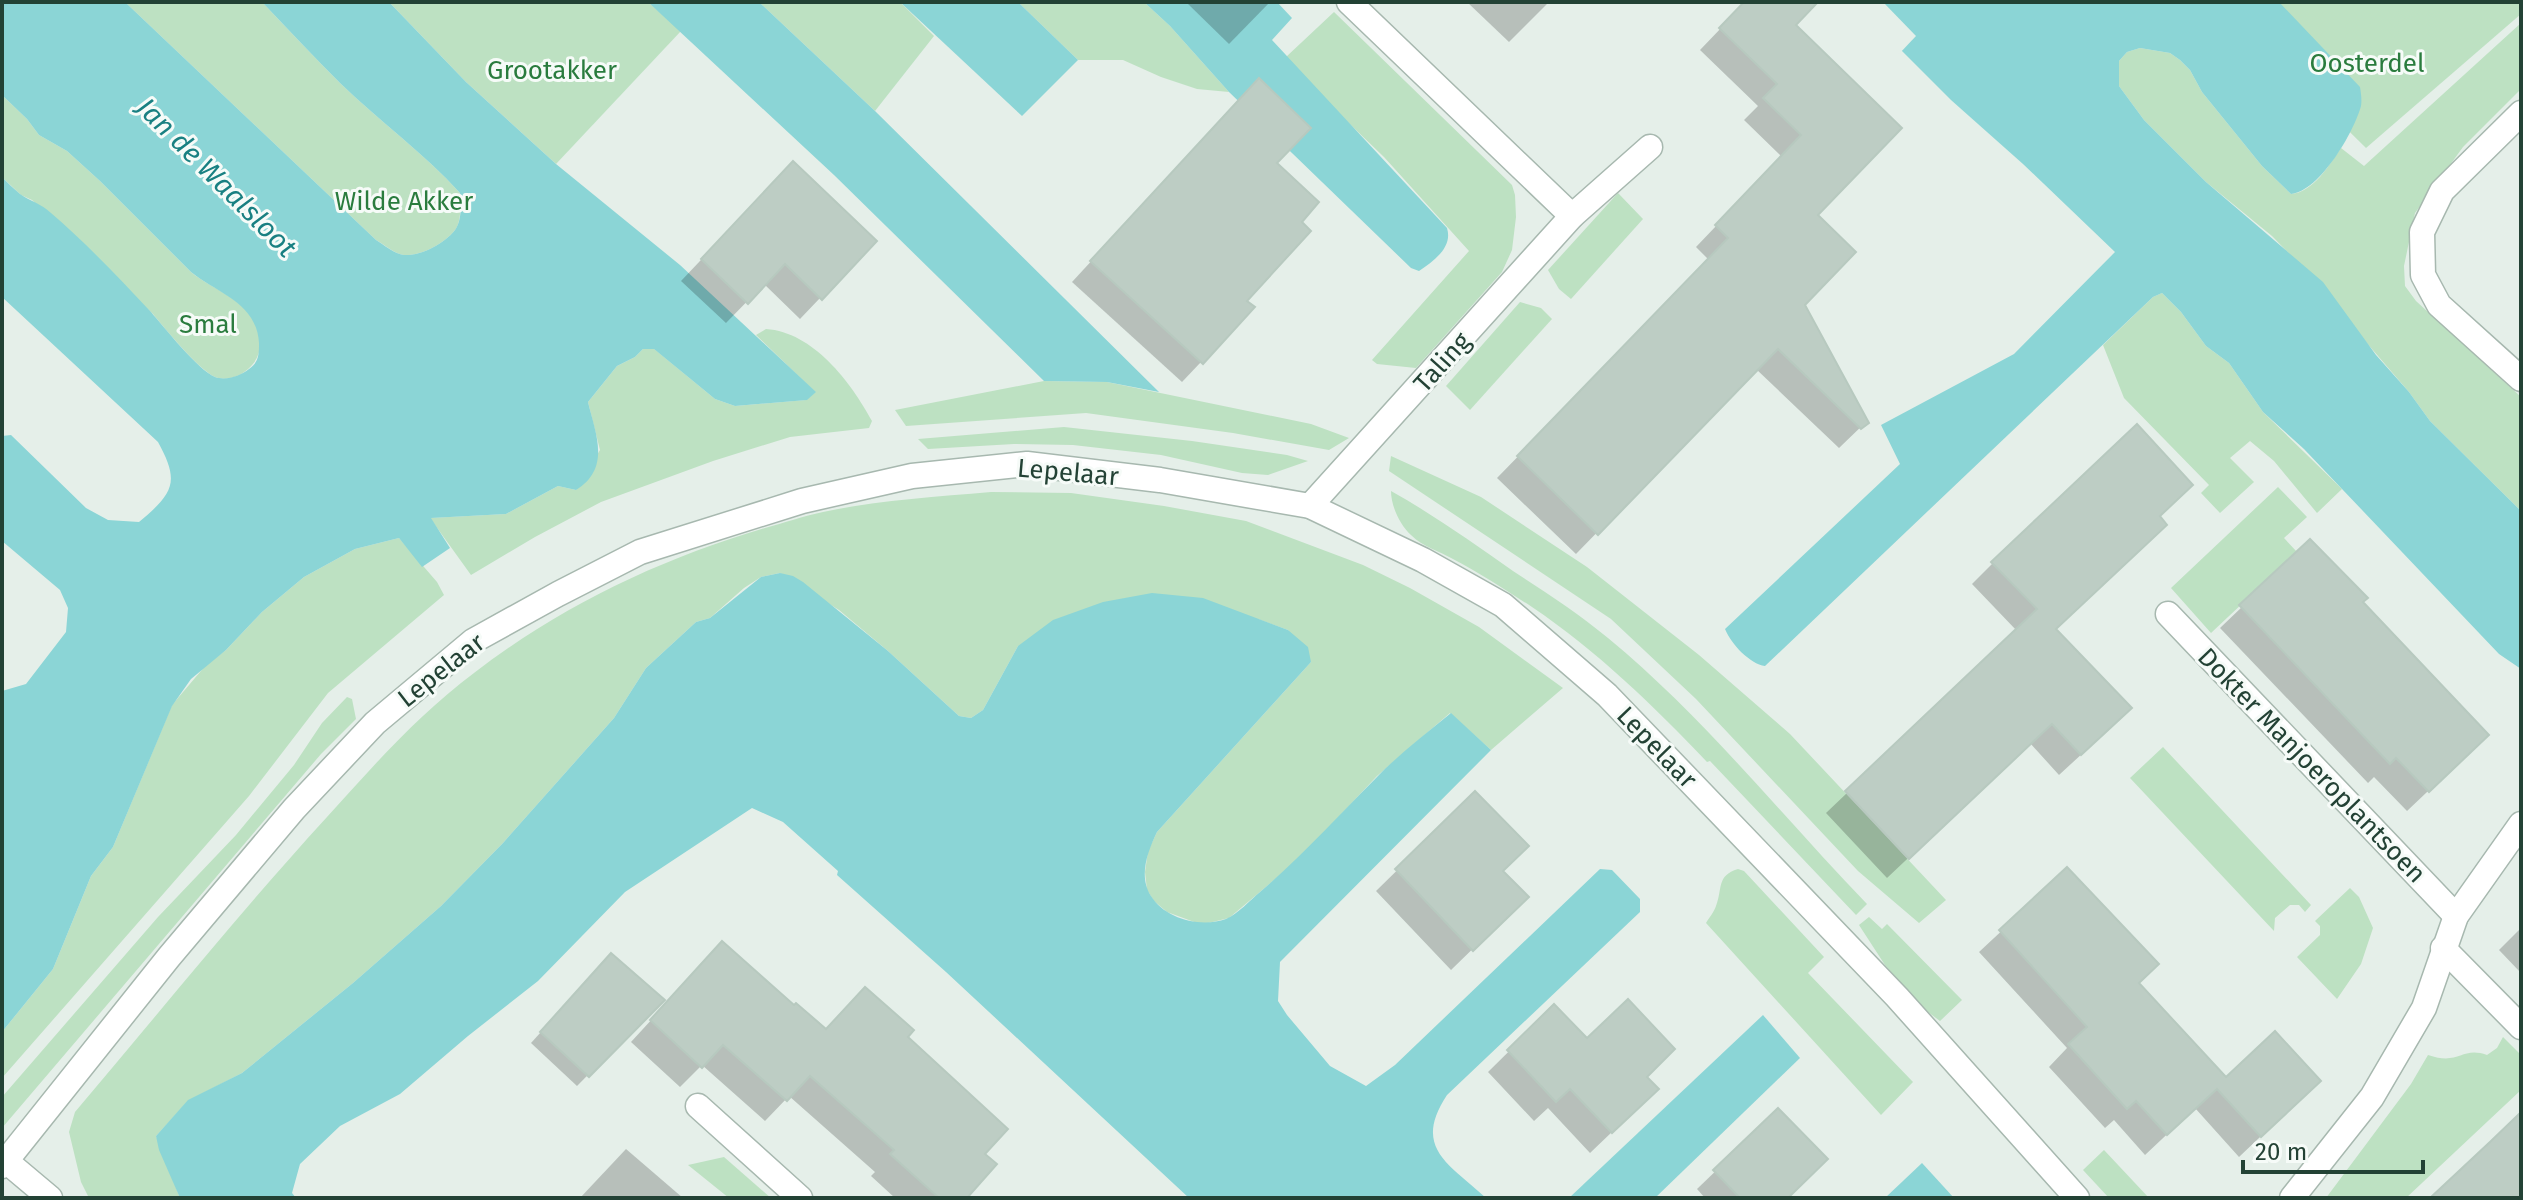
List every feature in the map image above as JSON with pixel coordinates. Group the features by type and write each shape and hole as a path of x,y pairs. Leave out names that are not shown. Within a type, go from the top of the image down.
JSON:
{"street":[{"path":"1349,2 1572,216"},
{"path":"2521,113 2442,191 2422,232 2423,275 2439,305 2521,379"},
{"name":"Taling","path":"1310,506 1572,216 1650,147"},
{"name":"Lepelaar","path":"4,1163 169,957 294,809 375,723 473,641 640,552 787,505 926,474 1027,464 1160,480 1310,506 1423,560 1503,605 1607,695 1897,997 2077,1198"},
{"name":"Dokter Manjoeroplantsoen","path":"2168,614 2456,916"},
{"path":"2292,1198 2379,1085 2424,1008 2456,916 2521,824"},
{"path":"2443,948 2521,1027"},
{"path":"698,1106 800,1198"},
{"path":"4,1163 50,1198"}],"green space":[{"name":"Wilde Akker","path":"125,2 262,2 340,83 432,164 460,193 460,217 455,230 432,248 411,255 397,253 376,240"},
{"name":"Grootakker","path":"389,2 648,2 681,31 556,164 466,82"},
{"path":"759,2 900,2 934,36 875,111"},
{"path":"1018,2 1144,2 1170,26 1229,92 1197,89 1123,60 1078,60"},
{"name":"Oosterdel","path":"2218,2 2521,2 2521,14 2366,148"},
{"path":"1334,12 1512,185 1515,195 1512,250 1502,272 1416,368 1377,364 1372,360 1469,251 1384,157 1286,57"},
{"path":"2521,23 2521,89 2463,147 2415,213 2404,266 2405,286 2416,301 2521,397 2521,511 2430,421 2409,392 2272,236 2206,182 2144,120 2119,86 2119,61 2127,52 2140,48 2170,53 2180,60 2262,166 2291,194 2314,183 2341,148 2364,166"},
{"name":"Smal","path":"2,95 39,135 67,151 100,181 191,272 244,308 255,324 260,341 257,357 246,371 225,379 206,371 153,314 32,200 21,195 2,177"},
{"path":"1618,193 1643,219 1571,299 1559,289 1548,270"},
{"path":"2162,293 2181,312 2206,346 2229,363 2263,412 2342,489 2317,513 2274,461 2250,441 2230,458 2254,482 2220,513 2201,493 2209,485 2124,398 2103,345 2153,297"},
{"path":"1520,302 1541,308 1552,319 1470,410 1446,386"},
{"path":"766,329 799,339 829,362 863,406 872,421 869,428 790,437 601,502 471,575 430,518 506,514 558,486 576,490 600,450 588,402 617,366 643,349 653,348 715,399 735,406 806,400 815,392 756,335"},
{"path":"1044,381 1107,382 1311,424 1349,438 1329,450 1086,413 906,426 895,410"},
{"path":"1064,427 1192,441 1308,461 1268,475 1242,473 1161,455 1073,445 1014,444 928,449 918,439"},
{"path":"1391,456 1481,497 1587,567 1699,655 1790,734 1946,900 1919,923 1858,871 1696,699 1611,619 1389,471"},
{"path":"2278,487 2307,517 2284,538 2297,552 2211,633 2171,588"},
{"path":"1391,491 1438,519 1573,611 1643,668 1709,733 1867,904 1856,915 1710,761 1707,762 1602,660 1532,607 1416,539 1397,515"},
{"path":"991,492 1071,493 1246,521 1363,565 1410,588 1479,627 1563,688 1491,750 1450,713 1377,776 1300,858 1229,918 1204,924 1167,912 1154,901 1147,890 1145,872 1148,851 1157,832 1311,662 1288,630 1258,619 1018,646 983,710 971,718 959,716 839,610 780,573 761,577 710,618 696,622 646,668 614,718 503,843 441,906 353,983 242,1073 188,1101 156,1136 180,1198 89,1198 81,1182 69,1132 75,1112 231,926 344,798 415,723 474,673 541,626 613,587 726,540 808,515 844,508"},
{"path":"399,538 437,582 444,595 328,693 249,796 2,1078 2,1032 53,969 91,876 113,847 172,705 206,665 304,577 355,549"},
{"path":"347,697 352,699 356,719 321,754 2,1128 2,1097 158,917 236,835 294,765 322,723"},
{"path":"2163,747 2311,905 2305,912 2299,905 2290,905 2275,918 2274,931 2130,778"},
{"path":"1738,869 1744,871 1824,957 1808,973 1913,1082 1881,1115 1706,923 1716,906 1723,879"},
{"path":"2350,888 2359,897 2373,928 2361,964 2337,999 2297,957 2320,935 2320,926 2315,921"},
{"path":"1869,917 1882,929 1887,924 1962,1000 1940,1021 1924,1009 1885,965 1859,925"},
{"path":"2503,1037 2521,1055 2521,1090 2406,1198 2326,1198 2411,1084 2428,1055 2447,1058 2471,1053 2487,1055 2497,1048"},
{"path":"2104,1150 2149,1198 2109,1198 2083,1170"},
{"path":"724,1157 771,1198 729,1198 688,1165"}],"water":[{"name":"Jan de Waalsloot","path":"2,2 125,2 376,240 397,253 411,255 432,248 455,230 460,217 460,193 432,164 340,83 262,2 389,2 466,82 556,164 680,265 816,392 807,400 735,406 715,399 654,349 643,349 617,366 588,402 597,439 597,461 594,472 576,490 558,486 506,514 431,518 450,548 422,567 399,538 355,549 304,577 191,679 172,706 113,847 91,876 53,969 2,1032 2,691 26,684 66,632 68,608 60,590 2,541 2,436 11,435 86,508 108,520 139,522 160,503 170,486 171,477 158,442 2,297 2,177 77,236 208,373 224,378 245,372 257,361 259,343 257,329 243,308 191,272 100,181 67,151 39,135 2,95"},
{"path":"648,2 759,2 875,111 1159,392 1107,382 1044,381 834,175"},
{"path":"900,2 1018,2 1078,60 1022,116"},
{"path":"1144,2 1277,2 1292,18 1272,40 1447,228 1447,241 1441,253 1419,271 1411,268 1229,92 1170,26"},
{"path":"1853,2 2279,2 2360,87 2361,94 2357,117 2334,159 2313,183 2302,190 2291,194 2262,166 2202,92 2190,70 2170,53 2140,48 2127,52 2119,61 2119,86 2144,120 2206,182 2323,282 2376,355 2430,421 2521,511 2521,669 2499,654 2304,449 2263,412 2229,363 2206,346 2181,312 2162,293 2153,297 1765,666 1742,652 1725,629 1900,464 1881,425 2014,354 2115,252 1951,100"},
{"path":"780,573 803,582 888,651 959,716 971,718 983,710 1018,646 1053,620 1103,602 1152,593 1203,598 1288,630 1308,647 1311,662 1157,832 1148,855 1145,872 1147,888 1165,911 1184,920 1216,922 1239,910 1291,864 1395,760 1451,713 1491,750 1280,962 1278,1001 1330,1066 1366,1086 1395,1065 1600,869 1612,870 1640,899 1640,912 1447,1095 1437,1113 1433,1129 1434,1142 1440,1154 1486,1198 1189,1198 837,875 838,871 783,822 752,808 625,892 538,981 400,1094 340,1126 300,1164 292,1193 296,1198 180,1198 156,1136 188,1100 242,1073 353,983 441,906 503,843 614,718 646,668 696,622 710,618 761,577"},
{"path":"1763,1015 1800,1058 1655,1198 1569,1198"},
{"path":"1922,1163 1954,1198 1885,1198"}],"pier":[{"path":"1849,2 1883,2 1916,36 1899,54"}],"building":[{"path":"1744,2 1818,2 1796,25 1902,128 1818,215 1856,252 1805,305 1869,423 1861,429 1778,349 1598,535 1517,456 1728,238 1715,225 1801,135 1763,98 1777,84 1719,28"},
{"path":"1259,78 1311,128 1277,163 1319,202 1302,222 1311,231 1247,301 1255,307 1203,364 1090,261"},
{"path":"793,161 877,241 822,300 785,264 748,304 701,259"},
{"path":"2137,424 2193,485 2160,516 2167,525 2056,629 2132,708 2081,755 2052,724 1909,859 1845,791 2037,609 1991,562"},
{"path":"2310,539 2368,598 2363,602 2489,735 2429,792 2396,758 2390,764 2239,605"},
{"path":"1475,791 1529,846 1503,871 1529,897 1473,951 1395,869"},
{"path":"2067,867 2159,964 2139,983 2226,1077 2275,1031 2321,1081 2261,1137 2217,1089 2167,1135 2136,1101 2127,1109 2068,1044 2087,1027 1999,930"},
{"path":"722,941 826,1029 865,987 914,1030 908,1037 1008,1129 985,1154 997,1164 967,1198 939,1198 890,1154 894,1150 810,1076 787,1101 723,1045 702,1068 650,1020"},
{"path":"611,953 665,1000 589,1077 540,1032"},
{"path":"1628,999 1675,1049 1647,1077 1659,1089 1612,1133 1570,1089 1556,1102 1507,1050 1554,1004 1587,1038"},
{"path":"1778,1108 1828,1159 1788,1198 1740,1198 1713,1170"},
{"path":"2521,1112 2521,1198 2430,1198 2491,1141"}]}
